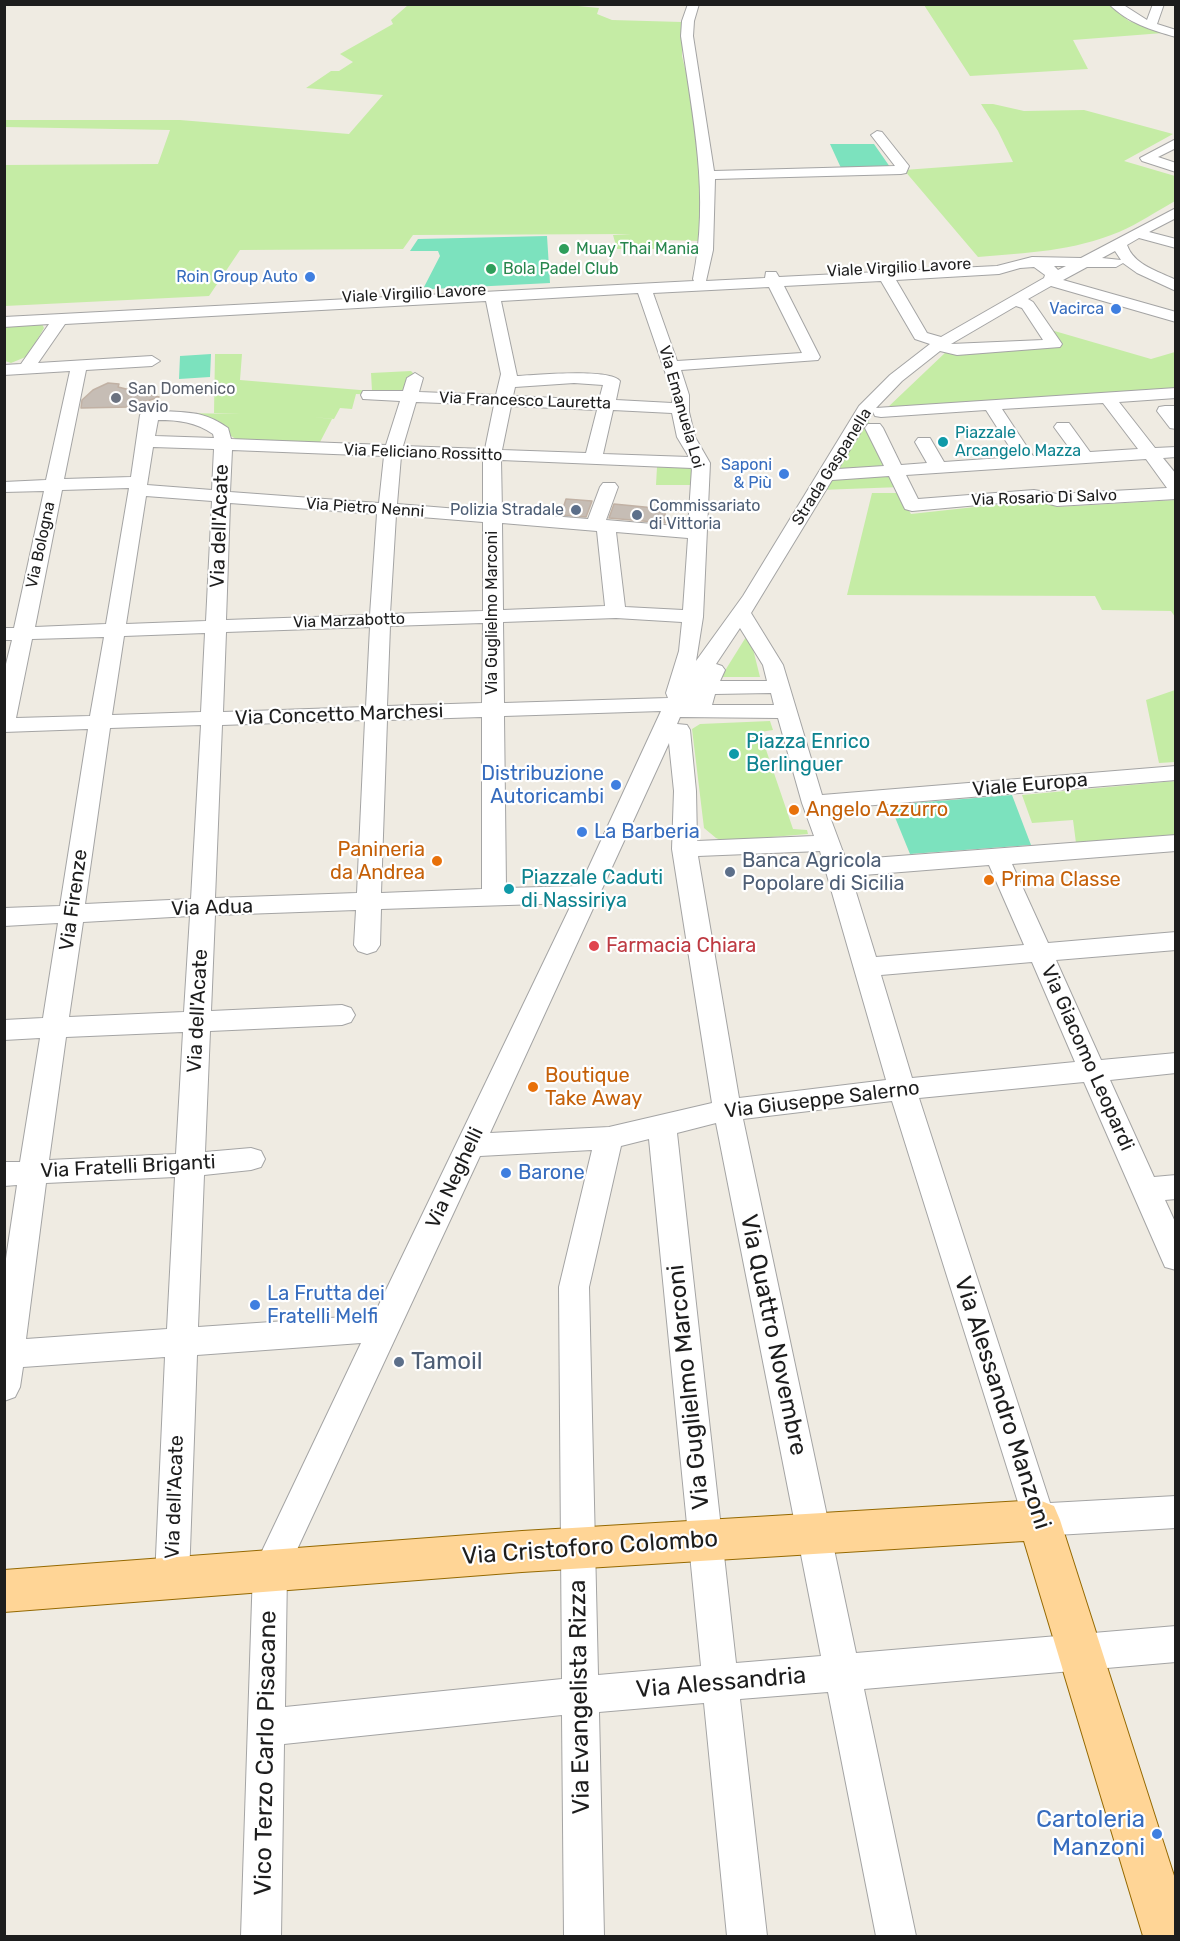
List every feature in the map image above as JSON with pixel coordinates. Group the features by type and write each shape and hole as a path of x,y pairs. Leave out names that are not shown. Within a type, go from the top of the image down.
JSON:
{"main road":[{"name":"Via Cristoforo Colombo","path":"4,1592 270,1570 813,1532 1039,1520"},
{"name":"Via Alessandro Manzoni","path":"1039,1520 1168,1936"}],"street":[{"path":"694,4 688,21 687,36 708,175 706,250 700,279"},
{"path":"1114,4 1123,13 1150,27 1176,34"},
{"path":"1150,27 1159,4"},
{"path":"708,175 901,170 902,166 877,135"},
{"path":"1176,143 1147,158 1176,168"},
{"path":"1056,278 1092,265 1117,252 1176,212"},
{"path":"1051,260 1176,244"},
{"path":"1117,252 1176,287"},
{"name":"Viale Virgilio Lavore","path":"4,314 480,295 700,279 773,279 1051,260 1117,252"},
{"name":"Strada Gaspanella","path":"687,704 720,642 752,597 865,410 896,378 940,344 1056,278 1117,252"},
{"path":"4,322 480,295 644,289 773,279 999,270 1018,262 1045,267 1056,278 1176,317"},
{"path":"886,276 921,336 957,350 1054,344 1028,305 1016,300"},
{"path":"671,366 812,357 773,279"},
{"name":"Via Emanuela Loi","path":"644,289 681,395 686,437 701,463 699,533 687,704"},
{"name":"Via Guglielmo Marconi","path":"480,295 509,375 492,456 494,898"},
{"path":"26,369 60,319"},
{"path":"4,370 152,361"},
{"name":"Via Bologna","path":"4,725 14,633 54,486 79,366"},
{"path":"505,391 574,378 612,381 593,459"},
{"path":"367,945 380,620 387,510 393,451 412,388"},
{"name":"Via Francesco Lauretta","path":"369,395 412,388 505,391 605,405 681,408"},
{"path":"908,496 895,470 878,420 986,405 1176,393"},
{"path":"1103,398 1176,487"},
{"path":"986,405 1044,497"},
{"path":"1176,411 1165,411 1176,424"},
{"name":"Via Firenze","path":"4,1387 33,1173 100,722 150,415 194,417 211,423 222,432 223,445"},
{"path":"1063,427 1085,458"},
{"name":"Via Feliciano Rossitto","path":"145,441 701,463"},
{"path":"924,442 938,467"},
{"name":"Via dell'Acate","path":"172,1578 180,1342 213,718 223,445"},
{"path":"826,475 1149,456 1176,452"},
{"path":"1149,456 1176,459"},
{"name":"Via Pietro Nenni","path":"4,487 139,486 221,496 387,510 699,533"},
{"path":"609,487 601,526 616,612"},
{"name":"Via Rosario Di Salvo","path":"815,491 908,496 1034,495 1057,500 1176,493"},
{"name":"Strada Gaspanella","path":"687,704 744,617 752,597"},
{"name":"Via Marzabotto","path":"14,633 616,612 692,626 720,642"},
{"name":"Via Alessandro Manzoni","path":"744,617 773,665 813,803 833,856 902,1089 1039,1520"},
{"path":"687,704 780,687"},
{"path":"687,704 787,712"},
{"name":"Via Concetto Marchesi","path":"4,725 687,704"},
{"name":"Via Neghelli","path":"270,1570 386,1328 587,894 640,785 687,704"},
{"name":"Via Quattro Novembre","path":"687,704 684,849 727,1110 896,1936"},
{"name":"Viale Europa","path":"813,803 1176,773"},
{"path":"640,785 685,791"},
{"path":"684,849 833,856 998,858 1176,843"},
{"name":"Via Giacomo Leopardi","path":"998,858 1176,1258"},
{"name":"Via Adua","path":"4,917 587,894"},
{"path":"867,967 1176,941"},
{"path":"4,1030 342,1015"},
{"name":"Via Giuseppe Salerno","path":"470,1145 609,1138 727,1110 902,1089 1176,1063"},
{"name":"Via Guglielmo Marconi","path":"662,1125 747,1936"},
{"name":"Via Evangelista Rizza","path":"584,1936 574,1287 609,1138"},
{"name":"Via Fratelli Briganti","path":"4,1174 191,1165 250,1159"},
{"path":"1146,1190 1176,1187"},
{"path":"7,1354 386,1328"},
{"name":"Via Cristoforo Colombo","path":"1039,1520 1176,1512"},
{"name":"Vico Terzo Carlo Pisacane","path":"261,1936 270,1570"},
{"name":"Via Alessandria","path":"266,1727 580,1695 1176,1644"}],"green space":[{"path":"557,4 599,8 597,14 612,20 682,22 682,56 694,105 700,147 701,241 662,240 661,249 617,249 613,235 631,234 413,235 403,249 240,250 209,296 5,306 5,165 158,164 170,130 5,127 5,120 180,120 349,134 383,95 306,88 331,71 339,71 353,62 340,54 393,24 391,20 408,5"},
{"path":"924,5 1109,5 1129,21 1163,33 1073,40 1088,69 970,76"},
{"path":"981,104 993,104 1024,111 1084,110 1173,134 1124,161 1175,176 1175,201 1126,229 1085,243 1050,250 978,257 904,170 1013,162 998,131"},
{"path":"830,144 874,144 890,167 841,168"},
{"name":"Bola Padel Club","path":"547,236 550,283 432,289 424,287 440,256 438,251 410,251 418,239"},
{"path":"42,324 44,328 28,356 11,363 5,361 4,326"},
{"path":"1051,330 1151,359 1175,352 1175,390 886,409 947,351 1059,347"},
{"path":"211,354 210,377 179,379 180,356"},
{"path":"215,354 242,354 240,380 372,391 371,373 411,371 416,376 408,396 356,394 352,409 340,408 334,419 313,417 332,419 319,444 239,441 231,436 226,428 182,413 241,414 214,413"},
{"path":"866,416 901,487 820,490"},
{"path":"657,467 692,468 693,485 656,485"},
{"path":"872,493 899,493 911,514 1039,500 1057,507 1175,500 1175,617 1171,611 1102,610 1095,596 847,595"},
{"path":"746,637 753,649 760,677 721,677"},
{"path":"1175,690 1175,762 1159,763 1146,700"},
{"path":"770,721 773,730 760,732 793,829 807,830 808,834 723,841 704,828 692,729 700,724"},
{"path":"1175,781 1175,839 1076,843 1073,820 1032,823 1022,795"},
{"path":"1012,795 1031,845 910,854 890,805"}],"building":[{"name":"San Domenico Savio","path":"108,383 119,384 118,387 159,397 129,407 81,408 82,400 93,390"},
{"name":"Polizia Stradale","path":"566,499 592,501 586,517 561,515"},
{"name":"Commissariato di Vittoria","path":"614,504 665,509 665,523 609,518"}],"place":[{"name":"Muay Thai Mania","path":"564,249"},
{"name":"Bola Padel Club","path":"491,269"},
{"name":"Roin Group Auto","path":"310,277"},
{"name":"Vacirca","path":"1116,309"},
{"name":"San Domenico Savio","path":"116,398"},
{"name":"Piazzale Arcangelo Mazza","path":"943,442"},
{"name":"Saponi & Più","path":"784,474"},
{"name":"Polizia Stradale","path":"576,510"},
{"name":"Commissariato di Vittoria","path":"637,515"},
{"name":"Piazza Enrico Berlinguer","path":"734,754"},
{"name":"Distribuzione Autoricambi","path":"616,785"},
{"name":"Angelo Azzurro","path":"794,810"},
{"name":"La Barberia","path":"582,832"},
{"name":"Panineria da Andrea","path":"437,861"},
{"name":"Banca Agricola Popolare di Sicilia","path":"730,872"},
{"name":"Prima Classe","path":"989,880"},
{"name":"Piazzale Caduti di Nassiriya","path":"509,889"},
{"name":"Farmacia Chiara","path":"594,946"},
{"name":"Boutique Take Away","path":"533,1087"},
{"name":"Barone","path":"506,1173"},
{"name":"La Frutta dei Fratelli Melfi","path":"255,1305"},
{"name":"Tamoil","path":"399,1362"},
{"name":"Cartoleria Manzoni","path":"1157,1834"}]}
